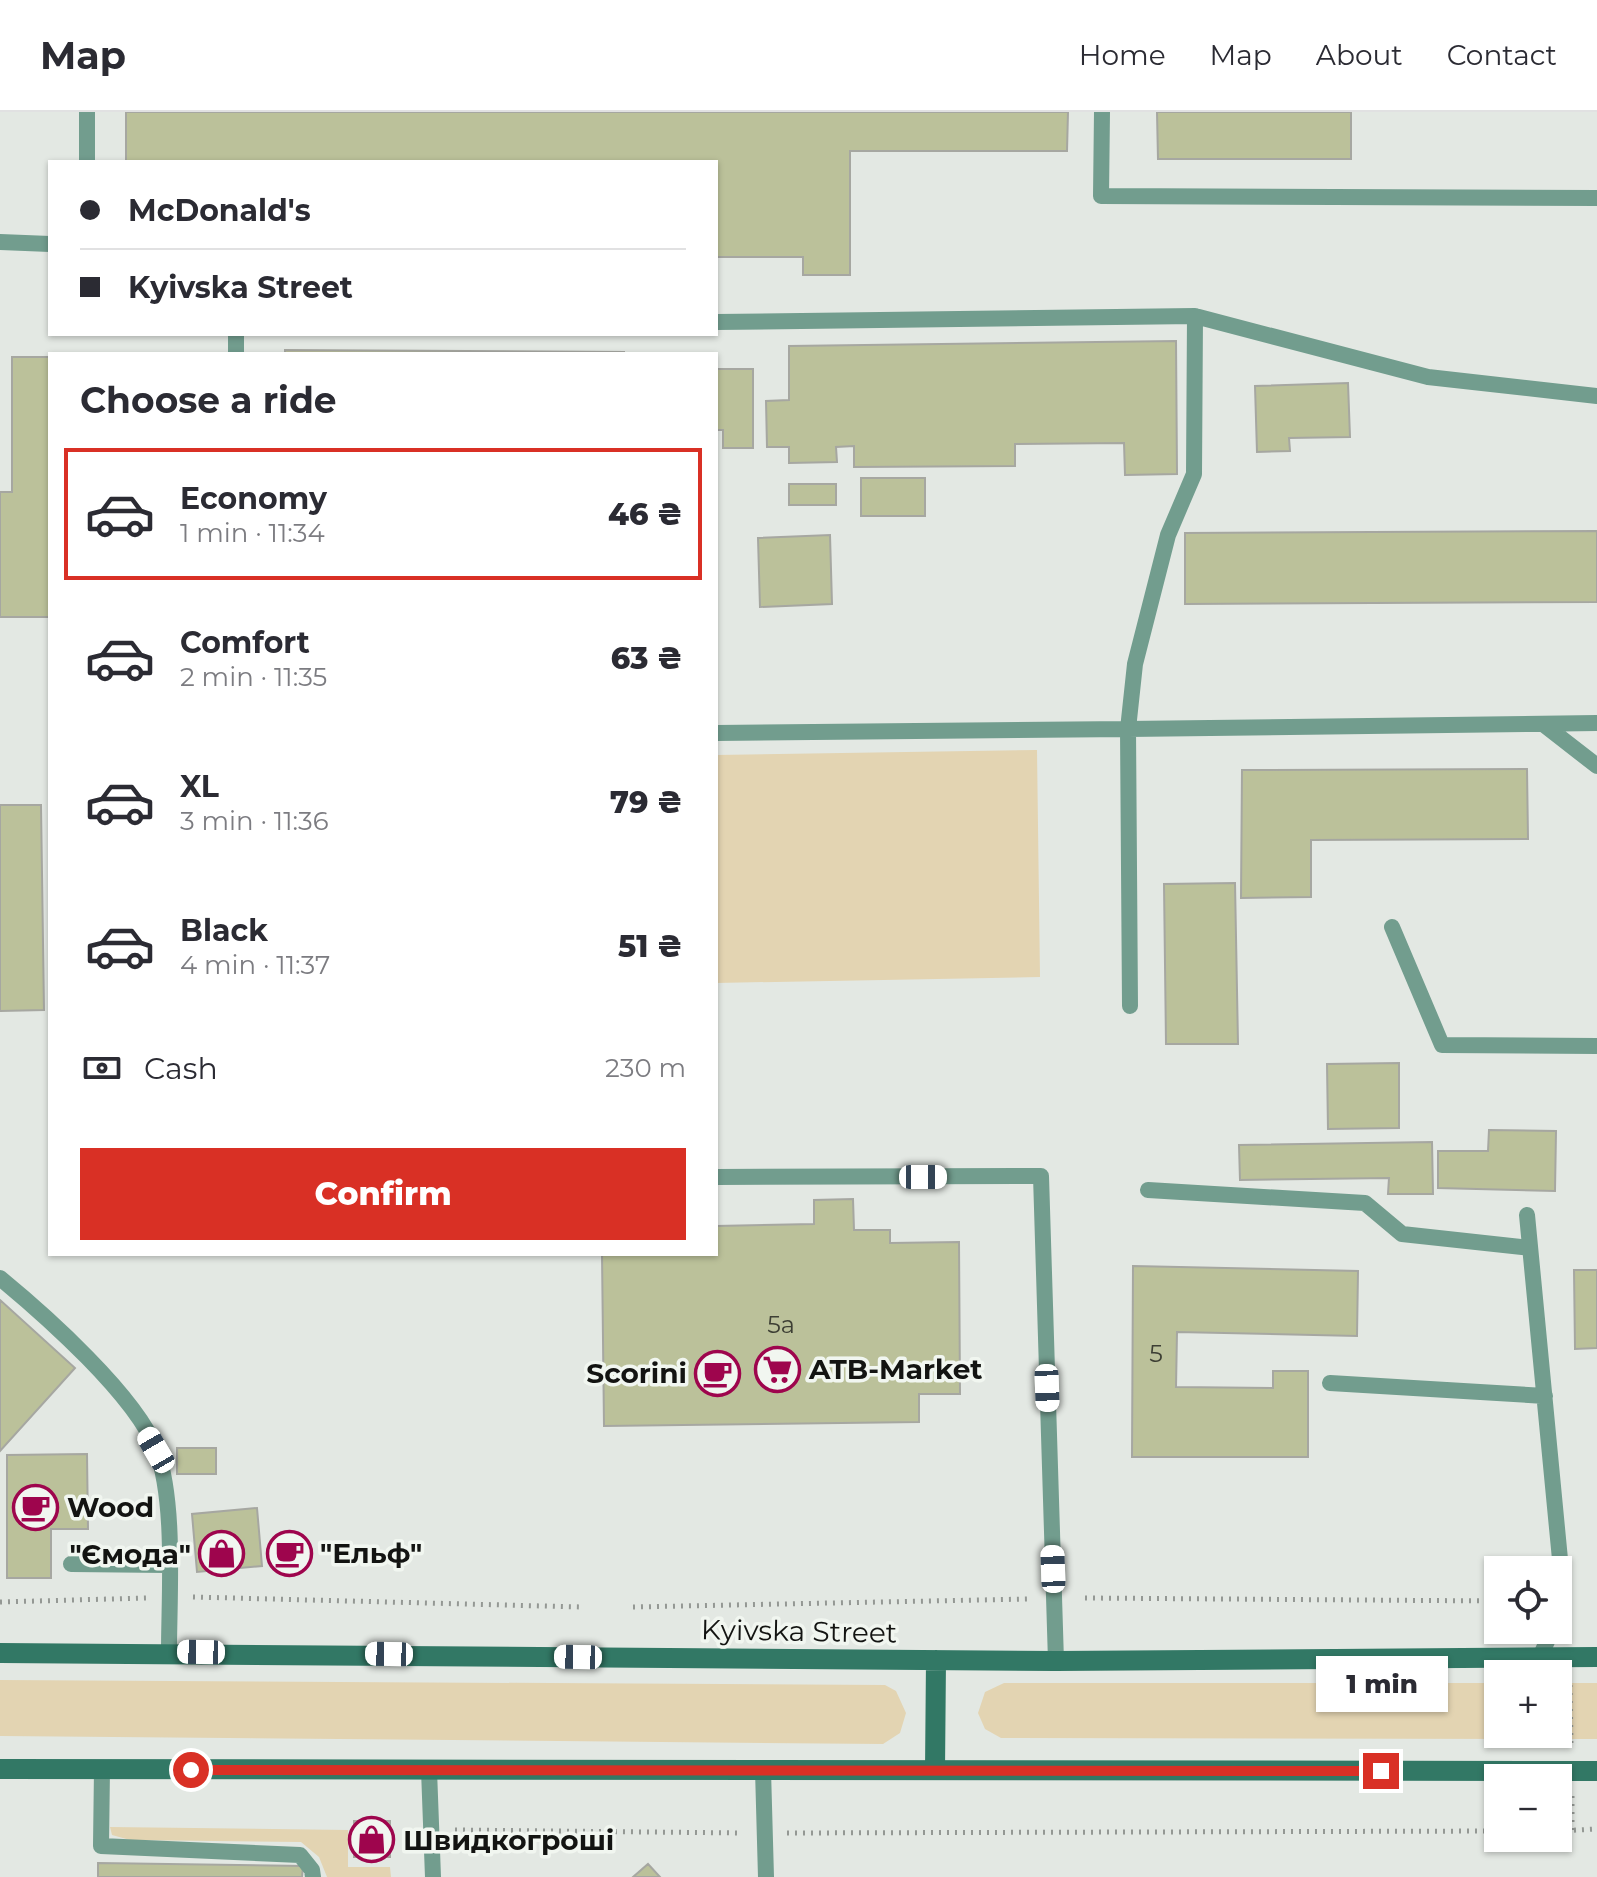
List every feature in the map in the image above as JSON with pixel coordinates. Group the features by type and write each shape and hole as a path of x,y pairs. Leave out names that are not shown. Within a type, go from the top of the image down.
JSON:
{"main road":[{"name":"Kyivska Street","path":"0,1653 169,1651 1056,1661 1597,1657"},
{"path":"935,1770 936,1660"},
{"path":"0,1769 1597,1771"}],"lane":[{"path":"87,112 87,160"},
{"path":"1102,112 1101,196 1597,198"},
{"path":"0,242 48,244"},
{"path":"718,322 1195,316 1428,377 1597,396"},
{"path":"1130,1006 1128,729 1135,664 1168,535 1194,474 1195,316"},
{"path":"718,733 1597,723"},
{"path":"1543,724 1597,766"},
{"path":"1392,927 1442,1045 1597,1046"},
{"path":"718,1177 1041,1176 1056,1661"},
{"path":"1148,1190 1365,1203 1402,1234 1530,1248"},
{"path":"1527,1215 1560,1556"},
{"path":"0,1278 126,1398 156,1450 167,1506 169,1651"},
{"path":"1330,1383 1545,1396"},
{"path":"71,1564 168,1565"},
{"path":"1540,1657 1546,1644"},
{"path":"102,1769 101,1846 300,1855 312,1870 313,1877"},
{"path":"429,1770 433,1877"},
{"path":"763,1770 766,1877"}],"path":[{"path":"0,1602 169,1597 582,1607"},
{"path":"1085,1598 1484,1601"},
{"path":"633,1607 1034,1599"},
{"path":"1572,1830 1597,1829"},
{"path":"446,1830 765,1833 1484,1831"}],"shaded area":[{"path":"1037,750 1040,977 718,983 718,755"},
{"path":"0,1680 885,1685 896,1691 906,1713 900,1733 883,1744 0,1736"},
{"path":"1004,1683 1484,1683 1484,1739 1001,1738 985,1729 978,1713 985,1692"},
{"path":"1572,1683 1597,1683 1597,1739 1572,1739"},
{"path":"110,1827 348,1830 348,1867 390,1867 391,1877 327,1877 319,1857 301,1842 130,1840 112,1835"}],"building":[{"path":"126,112 1068,112 1067,151 850,151 850,275 803,275 803,257 718,257 718,160 126,160"},
{"path":"1157,112 1351,112 1351,159 1158,159"},
{"path":"1176,341 1177,474 1125,475 1124,443 1015,444 1015,466 854,467 854,446 836,447 837,462 789,463 789,447 767,447 766,401 789,400 789,346"},
{"path":"285,350 624,352 285,352"},
{"path":"12,357 48,357 48,617 0,617 0,492 12,492"},
{"path":"718,369 753,369 753,448 723,448 723,430 718,430"},
{"path":"1348,383 1350,437 1289,438 1290,451 1257,452 1255,386"},
{"path":"861,478 925,478 925,516 861,516"},
{"path":"789,484 836,484 836,505 789,505"},
{"path":"1597,531 1597,602 1185,604 1185,533"},
{"path":"830,535 832,604 760,607 758,538"},
{"path":"1527,769 1528,839 1311,840 1311,897 1241,898 1242,770"},
{"path":"0,805 41,805 44,1010 0,1011"},
{"path":"1235,883 1238,1044 1166,1044 1164,884"},
{"path":"1399,1063 1399,1128 1328,1129 1327,1064"},
{"path":"1489,1130 1556,1131 1555,1191 1438,1188 1438,1151 1488,1151"},
{"path":"1432,1142 1433,1194 1388,1194 1389,1178 1240,1180 1239,1145"},
{"path":"853,1199 854,1230 890,1230 890,1243 959,1242 960,1394 919,1394 919,1422 604,1426 602,1256 718,1256 718,1226 814,1224 814,1200"},
{"path":"1133,1266 1358,1271 1357,1336 1177,1332 1176,1387 1273,1388 1273,1371 1308,1371 1308,1457 1132,1457"},
{"path":"1574,1270 1597,1270 1597,1348 1575,1349"},
{"path":"0,1300 75,1368 0,1451"},
{"path":"177,1448 216,1448 216,1474 177,1474"},
{"path":"87,1454 88,1529 51,1529 51,1578 7,1578 7,1455"},
{"path":"257,1508 262,1566 197,1572 192,1514"},
{"path":"354,1821 390,1821 390,1857 354,1857"},
{"path":"98,1863 303,1866 302,1877 98,1877"},
{"path":"648,1864 660,1877 633,1877"}],"place":[{"name":"ATB-Market","path":"778,1369"},
{"name":"Scorini","path":"718,1373"},
{"name":"Wood","path":"36,1507"},
{"name":"\"Ельф\"","path":"289,1553"},
{"name":"\"Ємода\"","path":"222,1554"},
{"name":"Швидкогроші","path":"372,1840"}],"route":[{"path":"191,1770 1381,1771"}]}
